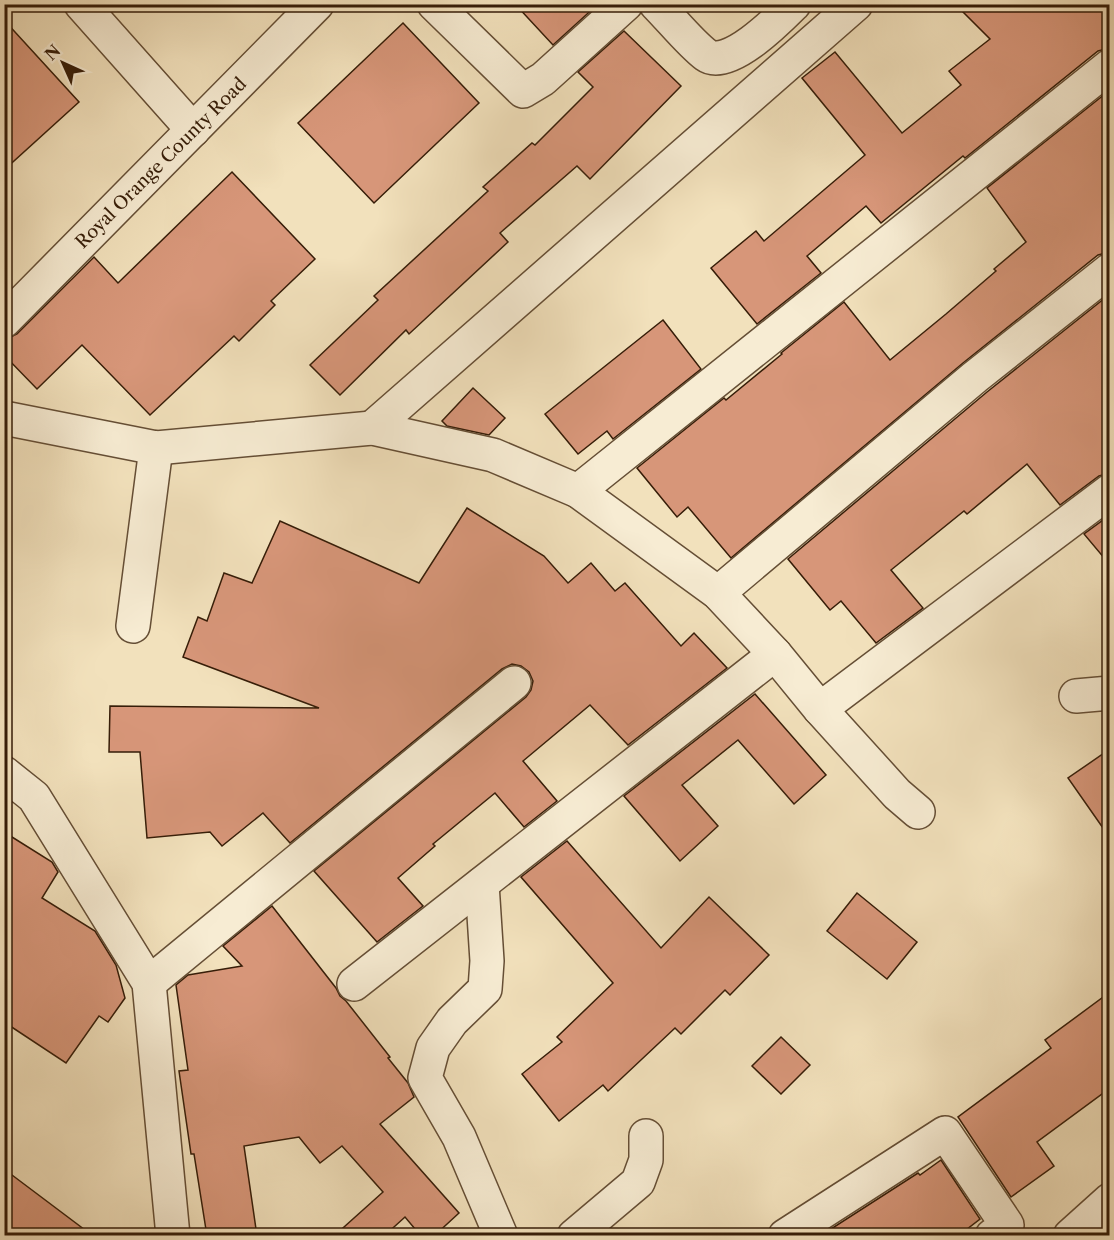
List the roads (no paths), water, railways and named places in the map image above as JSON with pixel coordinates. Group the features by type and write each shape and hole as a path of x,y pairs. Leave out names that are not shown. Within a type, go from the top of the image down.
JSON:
{"street":[{"path":"81,4 193,130"},
{"name":"Royal Orange County Road","path":"4,321 317,4"},
{"path":"434,4 523,91 543,79 626,4"},
{"path":"656,4 707,56 722,58 759,38 794,4"},
{"path":"372,428 856,4"},
{"path":"578,491 1110,66"},
{"path":"718,593 975,377 1110,270"},
{"path":"4,418 156,448 372,428 493,455 578,491 718,593 775,654 820,709 897,794 918,812"},
{"path":"133,626 156,448"},
{"path":"820,709 1110,491"},
{"path":"354,984 775,654"},
{"path":"149,983 514,683"},
{"path":"1076,696 1110,693"},
{"path":"6,776 34,797 149,983 173,1236"},
{"path":"482,884 487,962 485,989 452,1021 433,1048 425,1078 459,1137 501,1236"},
{"path":"785,1236 945,1133 1007,1225 992,1236"},
{"path":"574,1236 638,1182 646,1160 646,1136"},
{"path":"1070,1236 1110,1200"}]}
